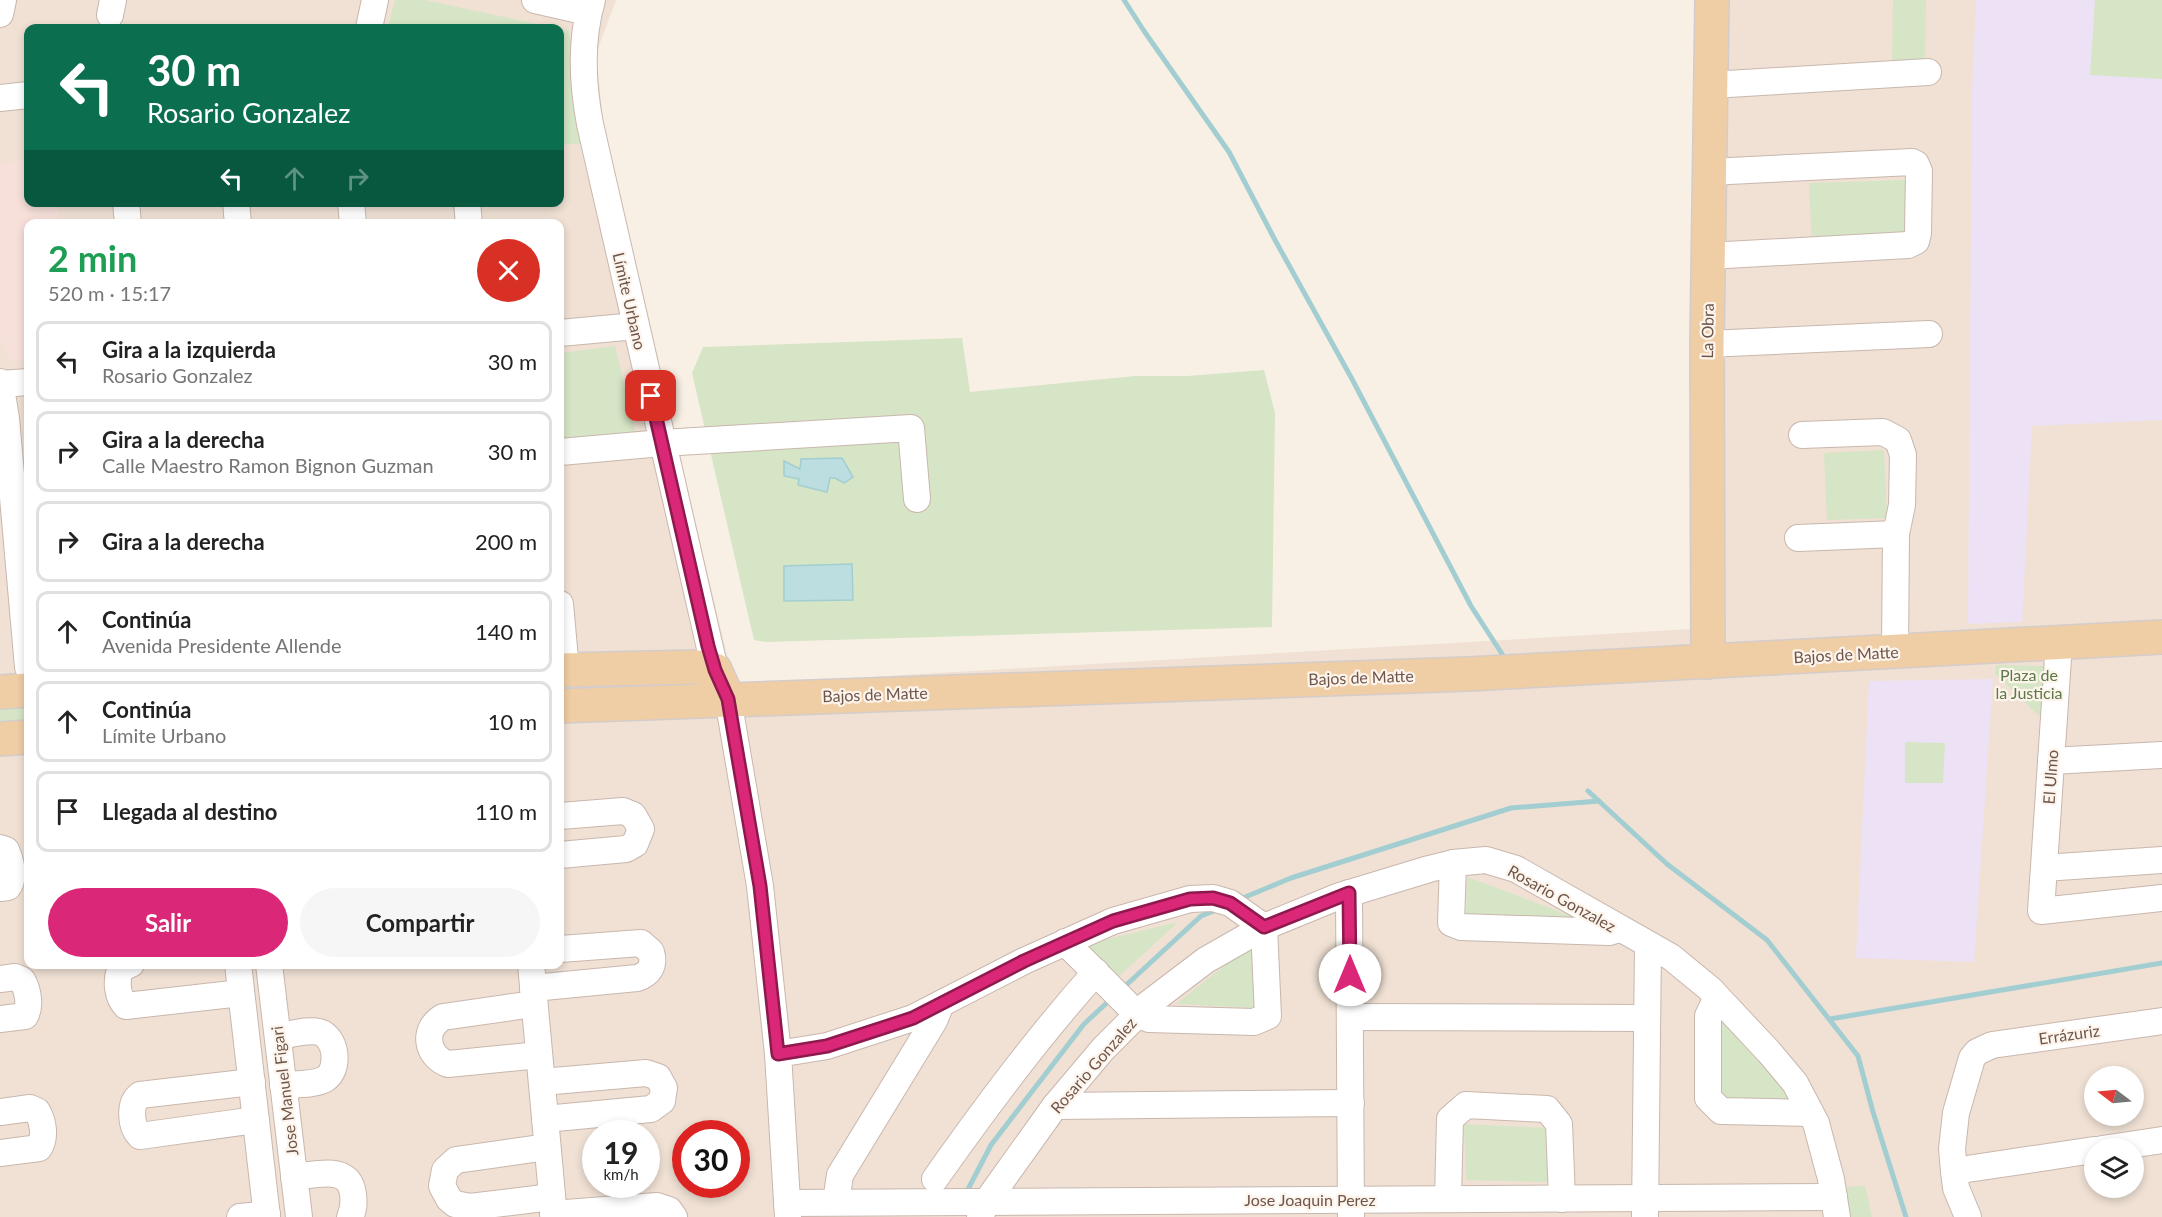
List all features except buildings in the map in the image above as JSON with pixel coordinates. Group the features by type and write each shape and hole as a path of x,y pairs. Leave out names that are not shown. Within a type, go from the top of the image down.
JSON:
{"main road":[{"name":"La Obra","path":"1708,662 1707,344 1712,0"},
{"name":"Bajos de Matte","path":"564,706 1468,674 2162,637"},
{"path":"564,670 698,667 715,670 728,699"},
{"path":"0,692 24,690"},
{"path":"0,739 24,737"}],"street":[{"path":"0,14 3,0"},
{"path":"370,24 375,0"},
{"path":"535,0 590,6"},
{"name":"Límite Urbano","path":"590,6 583,52 585,98 715,670"},
{"path":"1711,85 1928,72"},
{"path":"0,98 24,95"},
{"path":"1708,256 1908,245 1916,241 1918,233 1918,171 1916,164 1912,162 1709,172"},
{"path":"564,333 636,326"},
{"path":"1707,344 1929,334"},
{"path":"24,382 0,383 6,418 24,622"},
{"path":"564,452 662,443 911,428 916,500"},
{"path":"1802,435 1877,432 1888,434 1898,440 1903,450 1902,505 1896,534 1895,652"},
{"path":"1798,538 1896,534"},
{"name":"El Ulmo","path":"2059,643 2041,911 2162,898"},
{"path":"728,699 760,886 778,1054 787,1210"},
{"path":"2052,761 2162,755"},
{"path":"564,816 623,811 633,815 641,829 635,844 626,849 564,855"},
{"path":"0,848 6,850 9,856 12,877 8,887 0,888"},
{"name":"Rosario Gonzalez","path":"979,1206 1055,1106 1103,1048 1117,993 1206,960 1264,927 1349,893 1453,863 1486,860 1516,869 1671,957 1717,997 1795,1083 1816,1124 1835,1207"},
{"path":"2044,868 2162,860"},
{"path":"1453,863 1451,923 1461,927 1598,932 1609,932 1619,928"},
{"path":"1349,893 1351,1208"},
{"path":"778,1054 827,1046 913,1018 1024,961 1065,942 1113,921 1190,899 1213,898 1234,905 1264,927 1268,1016 1254,1022 1149,1019 1117,993 1065,942"},
{"path":"539,1055 448,1064 435,1057 428,1037 433,1025 443,1017 532,985 637,978 649,972 652,966 651,952 641,943 564,949"},
{"path":"1645,1208 1648,945"},
{"path":"120,969 118,976 120,996 126,1006 241,993"},
{"name":"Jose Manuel Figari","path":"239,969 267,1216"},
{"name":"Jose Manuel Figari","path":"270,969 299,1217"},
{"path":"0,979 15,977 22,980 26,985 29,1006 25,1016 0,1019"},
{"path":"532,985 553,1209"},
{"path":"939,1190 1014,1070 1059,1014 1117,993"},
{"path":"1717,997 1708,1016 1708,1098 1721,1112 1810,1113"},
{"path":"836,1202 840,1175 934,1021 941,1004"},
{"path":"1350,1017 1647,1018"},
{"name":"Errázuriz","path":"1954,1171 1952,1149 1956,1113 1968,1065 1977,1052 1992,1045 2162,1021"},
{"path":"278,1036 322,1033 332,1043 334,1061 330,1074 322,1080 283,1085"},
{"path":"542,1082 646,1073 658,1077 664,1088 662,1101 651,1109 545,1119"},
{"path":"252,1082 141,1095 134,1100 132,1106 134,1126 140,1136 256,1120"},
{"path":"1055,1106 1351,1103"},
{"path":"1448,1199 1450,1119 1466,1105 1547,1109 1559,1124 1562,1198"},
{"path":"0,1112 30,1108 37,1111 43,1137 39,1148 0,1153"},
{"path":"2144,1143 2162,1140"},
{"path":"548,1147 456,1160 445,1170 442,1186 449,1199 462,1207 553,1209 657,1206 669,1210 674,1217"},
{"path":"1968,1217 1956,1188 1954,1171 2084,1152"},
{"path":"294,1177 331,1173 342,1176 352,1191 353,1211 350,1217"},
{"name":"Jose Joaquin Perez","path":"787,1210 939,1190 979,1206 1351,1208 1448,1199 1562,1198 1645,1208 1835,1207"},
{"path":"240,1217 267,1216"}],"shaded area":[{"path":"0,0 616,0 596,54 605,138 733,681 750,684 1691,629 1703,0 2162,0 2162,1217 0,1217"},
{"path":"1976,0 2162,0 2162,420 2032,426 2022,622 1968,624 1972,90"},
{"path":"24,160 24,207 57,207 59,219 24,219 24,360 12,362 0,338 0,163"},
{"path":"1993,679 1974,962 1856,958 1869,681"}],"green space":[{"path":"395,0 425,0 536,24 389,24"},
{"path":"1893,0 1926,0 1925,65 1892,65"},
{"path":"2095,0 2162,0 2162,79 2090,75"},
{"path":"564,30 569,31 585,144 564,144"},
{"path":"1906,180 1908,240 1812,244 1809,183"},
{"path":"962,338 970,392 1135,376 1187,376 1264,370 1275,413 1272,627 765,642 754,640 692,373 703,347"},
{"path":"615,346 637,439 564,447 564,352"},
{"path":"1884,450 1887,518 1827,520 1824,453"},
{"name":"Plaza de la Justicia","path":"1996,665 2047,666 2045,722 1995,673"},
{"path":"24,698 24,728 0,731 0,700"},
{"path":"1905,742 1945,743 1943,783 1905,783"},
{"path":"1467,877 1582,920 1466,915"},
{"path":"1178,922 1115,980 1087,944"},
{"path":"1252,944 1256,1008 1176,1004"},
{"path":"1719,1018 1777,1082 1792,1102 1721,1098"},
{"path":"1464,1124 1549,1128 1550,1182 1466,1180"},
{"path":"1865,1186 1872,1217 1848,1217 1841,1187"}],"water":[{"path":"842,458 853,477 844,483 830,478 827,492 798,485 799,479 784,476 784,461 800,469 801,459"},
{"path":"852,564 853,600 784,601 784,566"}],"waterway":[{"path":"1124,0 1229,152 1471,606 1504,657"},
{"path":"1588,791 1667,864 1767,940 1858,1056 1906,1217"},
{"path":"1238,900 1291,878 1511,808 1599,801"},
{"path":"1123,988 1201,916 1219,909"},
{"path":"1830,1019 2162,963"},
{"path":"965,1195 991,1145 1084,1024 1111,999"}],"route":[{"path":"651,396 708,646 715,670 728,699 760,886 778,1054 827,1046 913,1018 1024,961 1113,921 1190,899 1213,898 1230,903 1264,927 1304,909 1349,893 1350,975"}]}
